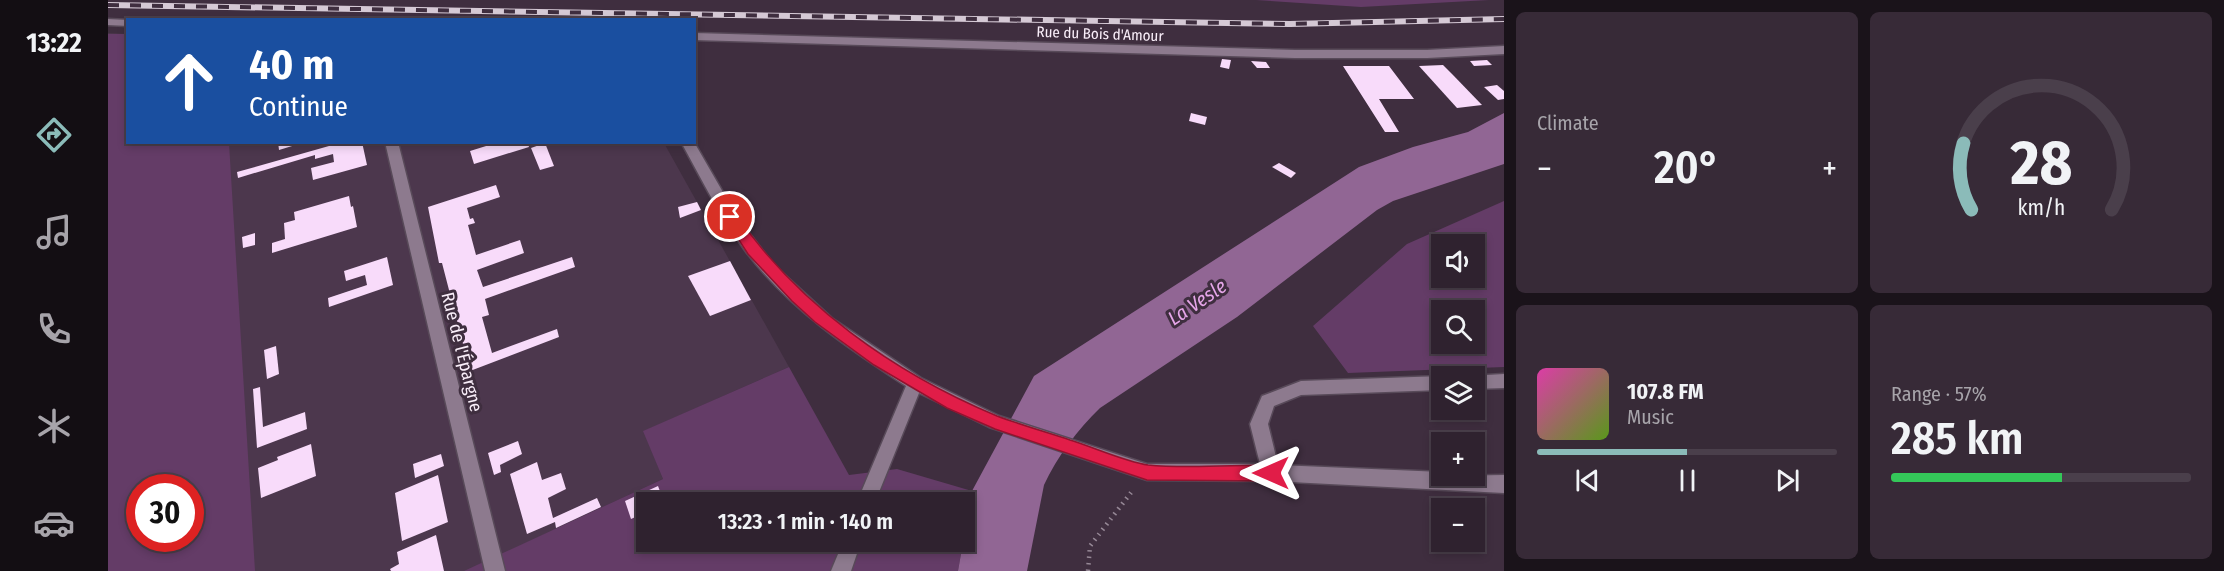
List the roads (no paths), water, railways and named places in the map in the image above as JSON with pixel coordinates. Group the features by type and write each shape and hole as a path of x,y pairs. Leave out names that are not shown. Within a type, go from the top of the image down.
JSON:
{"street":[{"path":"108,22 126,23"},
{"name":"Rue du Bois d'Amour","path":"696,36 1295,54 1427,54 1504,50"},
{"name":"Rue de l'Épargne","path":"391,144 495,571"},
{"path":"688,144 730,217 753,250 827,323 915,383 995,422 1147,472 1271,473 1504,484"},
{"path":"1485,382 1504,381"},
{"path":"871,492 915,383"},
{"path":"1271,473 1259,424 1268,401 1301,388 1431,383"},
{"path":"841,571 848,552"}],"water":[{"name":"La Vesle","path":"1504,113 1504,164 1393,201 1377,210 1237,317 1100,408 1069,444 1044,485 1027,571 958,571 961,552 975,552 975,492 972,491 1034,376 1359,167 1413,147 1468,132"}],"railway":[{"path":"108,5 1290,24 1504,19"}]}
